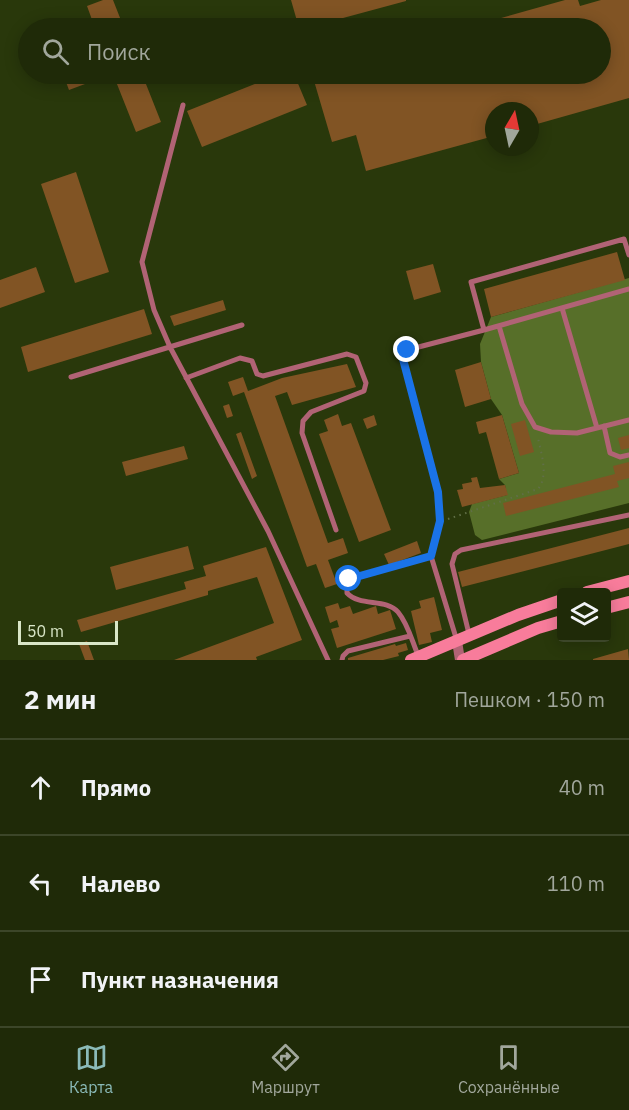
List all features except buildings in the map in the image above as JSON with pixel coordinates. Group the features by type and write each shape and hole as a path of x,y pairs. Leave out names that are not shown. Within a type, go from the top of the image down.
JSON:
{"main road":[{"path":"600,588 629,580"},
{"path":"415,658 557,602"},
{"path":"611,607 629,602"},
{"path":"461,660 557,622"}],"street":[{"path":"461,660 463,638"}],"lane":[{"path":"183,105 142,262 154,310 170,347 268,531 328,660"},
{"path":"484,330 471,282 624,239 629,255"},
{"path":"463,638 431,556 440,521 438,492 403,355 407,350 629,290"},
{"path":"562,308 610,453 620,457 629,454"},
{"path":"71,376 242,325"},
{"path":"499,326 522,404 536,427 550,432 577,433 629,420"},
{"path":"186,378 240,358 252,361 257,374 263,376 347,354 356,357 366,383 364,391 311,412 303,421 302,433 336,530"},
{"path":"463,638 452,564 455,554 461,550 629,515"},
{"path":"415,658 410,636 398,611 389,606 353,600 347,593 347,584 349,579 362,574 431,556"},
{"path":"342,660 348,651 410,636"}],"path":[{"path":"440,521 538,489 542,484 543,467 536,427"}],"green space":[{"path":"629,278 629,503 482,540 475,535 469,512 472,504 507,495 505,485 499,479 519,473 502,415 491,399 481,362 480,344 491,317"}],"route":[{"path":"349,579 431,556 440,521 438,492 403,359 407,350"}]}
